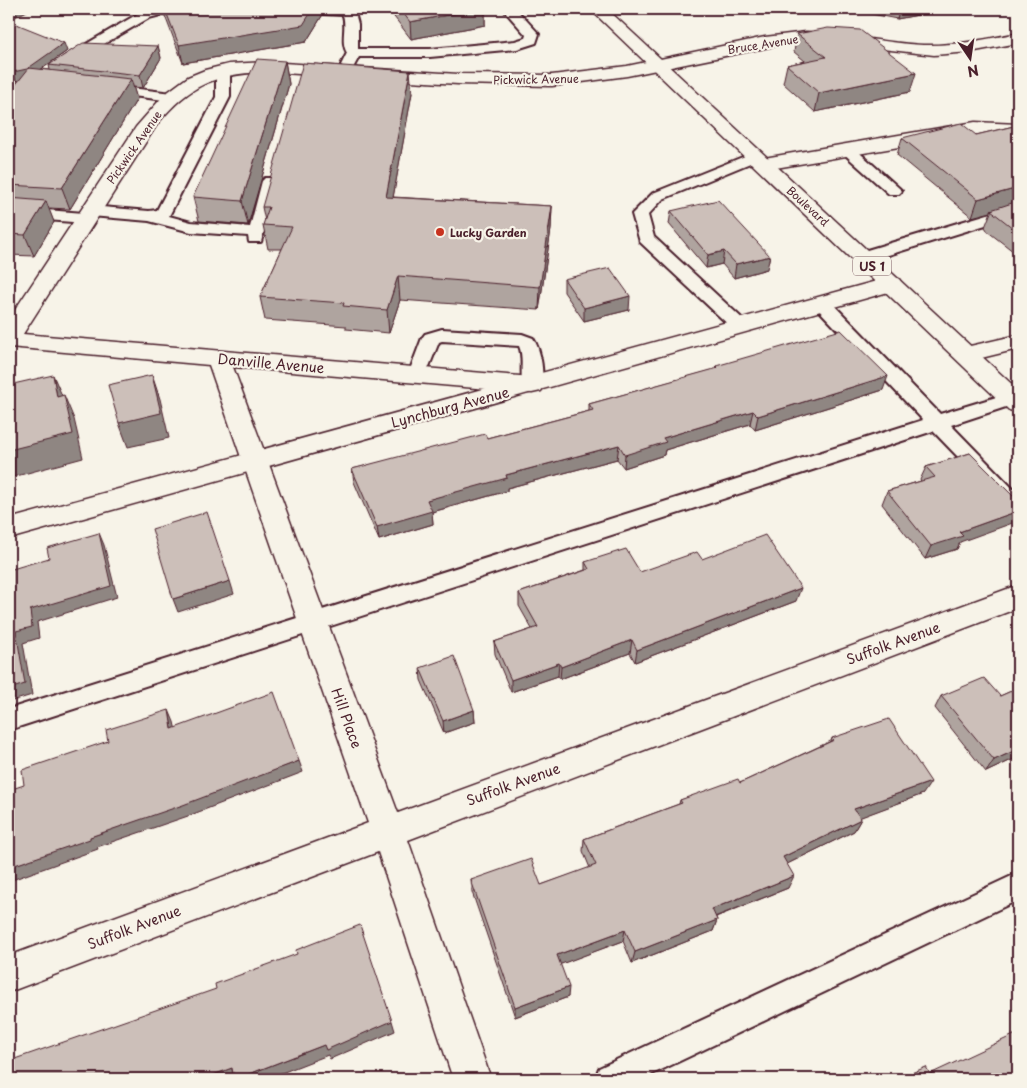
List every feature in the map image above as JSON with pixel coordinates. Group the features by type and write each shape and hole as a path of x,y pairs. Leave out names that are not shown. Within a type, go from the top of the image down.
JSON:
{"street":[{"name":"Boulevard","path":"598,9 1015,401"},
{"name":"Bruce Avenue","path":"657,64 790,38 838,38 920,50 964,49 1018,38"},
{"name":"Pickwick Avenue","path":"9,338 87,215 157,112 172,96 195,80 223,72 258,67 300,75 345,72 526,81 600,76 657,64"},
{"path":"759,160 847,149 976,128 1018,130"},
{"name":"Lynchburg Avenue","path":"9,529 891,284"},
{"name":"Danville Avenue","path":"9,338 532,385"},
{"path":"965,354 1018,342"},
{"name":"Hill Place","path":"218,358 388,831 472,1079"},
{"name":"Suffolk Avenue","path":"9,974 1018,596"}],"lane":[{"path":"57,66 145,15 168,9"},
{"path":"305,9 348,10 352,24 350,47 354,53"},
{"path":"354,53 430,53 517,45 531,40 533,34 509,9"},
{"path":"345,72 354,53"},
{"path":"9,212 150,216 163,213 223,97 223,72"},
{"path":"95,88 172,96"},
{"path":"847,149 894,190"},
{"path":"740,326 646,239 640,214 658,196 759,160"},
{"path":"150,216 191,227 255,236 274,166"},
{"path":"863,257 1018,210"},
{"path":"822,303 1018,507"},
{"path":"417,375 431,338 442,335 522,340 527,342 532,355 532,385"},
{"path":"9,720 937,423 1015,401"},
{"path":"610,1079 1018,886"}],"building":[{"path":"165,9 313,9 303,25 179,45"},
{"path":"400,9 480,9 410,22"},
{"path":"9,21 64,43 27,69 9,71"},
{"path":"828,28 860,30 916,73 819,93 787,65 826,57 797,34"},
{"path":"83,43 158,46 140,75 49,65"},
{"path":"257,59 285,61 242,201 193,197"},
{"path":"303,63 410,71 386,197 552,206 540,287 398,276 387,310 343,306 344,303 260,297 292,227 263,225 269,207 262,207"},
{"path":"29,68 131,79 62,188 9,185 9,93"},
{"path":"961,123 976,135 1018,125 1018,188 978,199 902,138"},
{"path":"9,198 46,201 25,235 9,234"},
{"path":"718,200 770,256 736,264 724,251 708,255 671,211"},
{"path":"1018,201 1018,232 991,210"},
{"path":"610,268 630,296 584,308 564,279"},
{"path":"841,330 888,376 758,416 753,411 663,438 666,442 625,455 619,445 506,475 507,478 427,500 432,511 377,527 352,469 485,434 487,438 593,410 589,404 718,368 716,366"},
{"path":"53,375 57,397 64,395 73,434 9,450 9,385"},
{"path":"152,375 161,413 119,423 108,385"},
{"path":"970,453 1018,501 1018,511 959,532 963,536 931,546 887,491 935,477 926,467"},
{"path":"207,512 230,581 173,599 152,529"},
{"path":"99,533 111,586 30,610 32,627 16,631 25,684 9,689 9,570 49,558 47,548"},
{"path":"765,535 801,588 637,650 632,640 561,667 559,663 511,680 494,642 538,627 519,593 589,569 585,562 626,549 640,572 697,552 702,559"},
{"path":"454,656 474,710 443,721 420,668"},
{"path":"984,678 1000,696 1018,688 1018,749 994,760 941,696"},
{"path":"274,692 299,761 183,805 90,837 90,839 9,867 9,790 24,785 22,770 108,741 106,730 169,710 172,729"},
{"path":"889,719 931,782 854,809 861,819 783,857 794,876 712,909 717,920 635,952 625,930 557,955 569,987 515,1007 471,880 531,859 541,885 596,865 584,839 682,803 680,800 738,779 740,783 834,740 832,738"},
{"path":"360,925 392,1021 326,1050 324,1045 236,1079 234,1079 232,1068 202,1079 9,1079 9,1061 216,989 215,984 297,954 296,950"},
{"path":"1018,1033 1018,1079 897,1079 926,1067 930,1074"}],"place":[{"name":"Lucky Garden","path":"440,232"}]}
